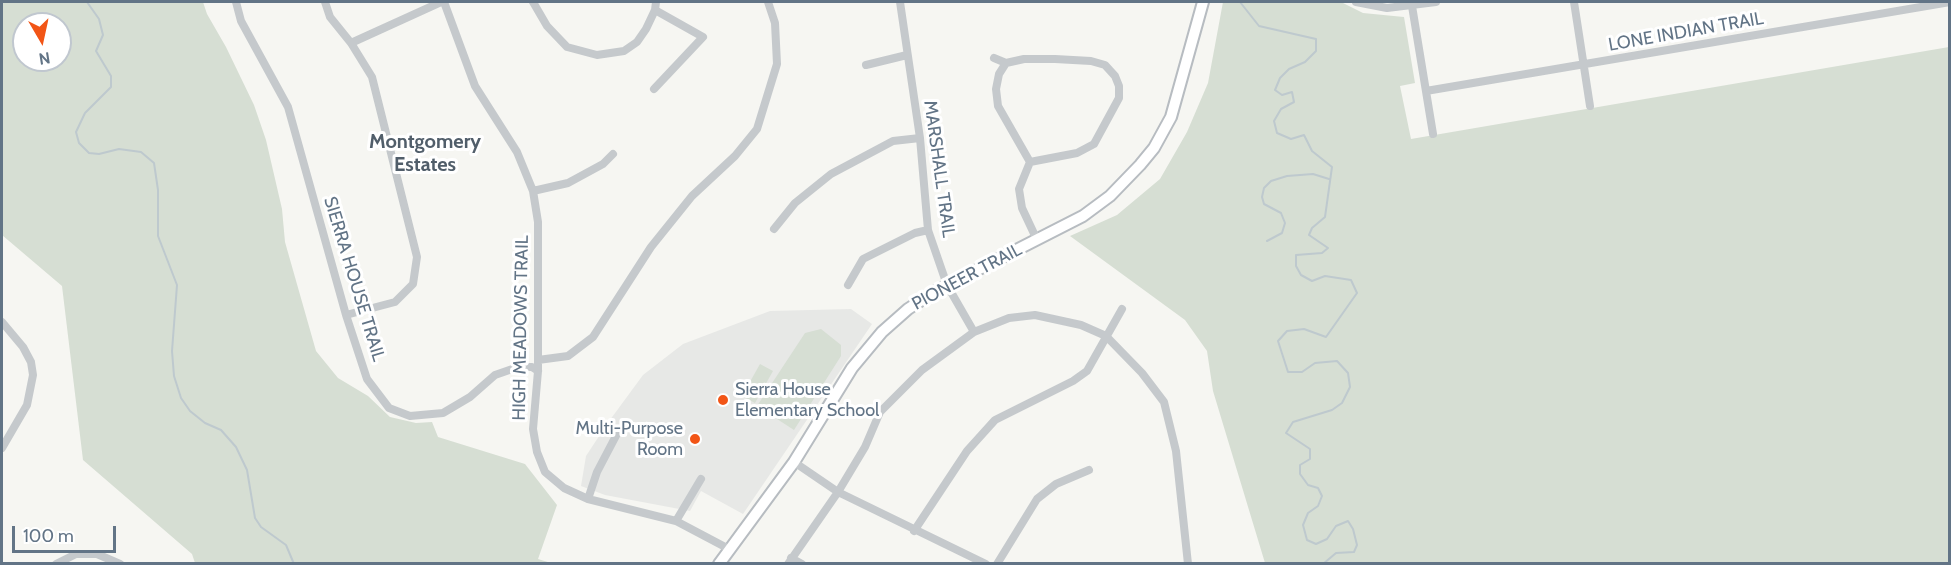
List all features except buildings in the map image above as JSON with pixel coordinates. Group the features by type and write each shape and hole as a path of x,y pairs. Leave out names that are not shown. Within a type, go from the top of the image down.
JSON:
{"main road":[{"name":"PIONEER TRAIL","path":"719,564 794,462 839,387 870,344 908,309 947,285 1097,207 1125,182 1154,148 1178,96 1203,2"}],"street":[{"name":"SIERRA HOUSE TRAIL","path":"236,2 241,21 288,107 346,315 368,379 389,408 410,416 443,413 470,397 495,375 518,367 532,367 538,371"},
{"path":"325,2 330,17 351,43 372,77 417,257 413,284 395,302 346,315"},
{"path":"351,43 442,2"},
{"name":"HIGH MEADOWS TRAIL","path":"442,2 475,86 517,152 533,191 538,222 538,371 533,429 537,453 545,472 564,488 588,499 676,521 729,549"},
{"path":"533,2 547,26 567,47 597,55 624,51 636,42 656,6 703,38 654,89"},
{"path":"538,360 568,356 593,337 651,247 692,196 735,156 758,129 777,64 776,22 768,2"},
{"name":"MARSHALL TRAIL","path":"900,2 920,138 928,230 947,285 974,332"},
{"path":"1356,2 1387,8 1436,2"},
{"path":"1574,2 1590,106"},
{"name":"LONE INDIAN TRAIL","path":"1426,91 1950,2"},
{"path":"1412,6 1433,134"},
{"path":"866,65 907,55"},
{"path":"994,58 1006,63 1023,59 1091,60 1105,65 1115,76 1119,86 1119,98 1094,144 1077,153 1030,162"},
{"path":"1006,63 999,74 996,89 998,106 1030,162"},
{"path":"774,229 795,204 831,174 893,141 920,138"},
{"path":"533,191 568,183 603,164 613,154"},
{"path":"1030,162 1018,189 1022,208 1037,240"},
{"path":"848,285 863,259 915,233 928,230"},
{"path":"914,531 967,451 995,420 1073,381 1087,371 1122,309"},
{"path":"802,564 790,561 838,492 865,447 880,412 922,370 974,332 1009,318 1035,315 1081,325 1106,336 1142,373 1164,402 1176,451 1188,564"},
{"path":"2,322 24,346 31,362 33,375 27,405 2,448"},
{"path":"588,499 597,472 618,432"},
{"path":"794,462 838,492 914,531 986,564"},
{"path":"997,564 1037,499 1056,484 1089,470"},
{"path":"676,521 701,478"},
{"path":"56,564 76,554 97,554 120,564"}],"shaded area":[{"path":"2,2 203,2 254,105 266,140 282,209 285,242 316,351 338,378 368,396 390,417 416,423 432,422 438,437 525,464 557,505 538,559 551,563 195,563 192,554 83,460 62,286 2,235"},
{"path":"1223,2 1341,2 1363,13 1404,17 1415,83 1400,86 1411,139 1949,47 1949,563 1265,563 1213,391 1207,351 1185,320 1070,236 1117,215 1160,179 1187,132 1208,83"},
{"name":"Sierra House Elementary School","path":"851,309 872,324 743,514 701,491 690,511 605,495 581,486 586,456 607,424 643,375 683,344 770,311"},
{"path":"821,329 841,345 841,356 794,430 757,406 805,333"},
{"path":"760,364 773,371 755,403 742,396"}],"waterway":[{"path":"87,2 99,19 103,35 96,51 111,76 111,87 85,113 76,132 79,143 89,153 99,154 119,149 141,152 154,163 158,190 158,236 177,285 172,351 174,376 181,398 190,411 205,423 221,430 236,447 247,470 255,518 261,527 286,545 294,564"},
{"path":"1240,2 1259,26 1316,39 1316,51 1305,62 1289,69 1280,78 1275,90 1282,95 1292,92 1294,102 1281,109 1274,121 1277,133 1291,139 1304,135 1312,151 1332,167 1325,217 1312,228 1309,235 1328,248 1322,253 1296,255 1296,266 1301,275 1312,281 1325,276 1351,280 1357,293 1326,337 1304,329 1287,331 1278,341 1288,372 1302,372 1315,363 1337,361 1348,373 1350,387 1342,403 1332,410 1293,422 1286,433 1310,449 1310,459 1300,465 1300,474 1308,485 1318,488 1322,496 1318,506 1308,513 1303,525 1307,540 1316,544 1327,539 1336,526 1348,521 1353,529 1357,545 1354,552 1336,553 1323,564"},
{"path":"1267,241 1282,233 1285,223 1281,213 1264,204 1262,197 1264,188 1271,181 1287,176 1313,174 1329,179"}],"place":[{"name":"Sierra House Elementary School","path":"723,400"},
{"name":"Multi-Purpose Room","path":"695,439"}],"district":[{"name":"Montgomery Estates","path":"425,154"}]}
